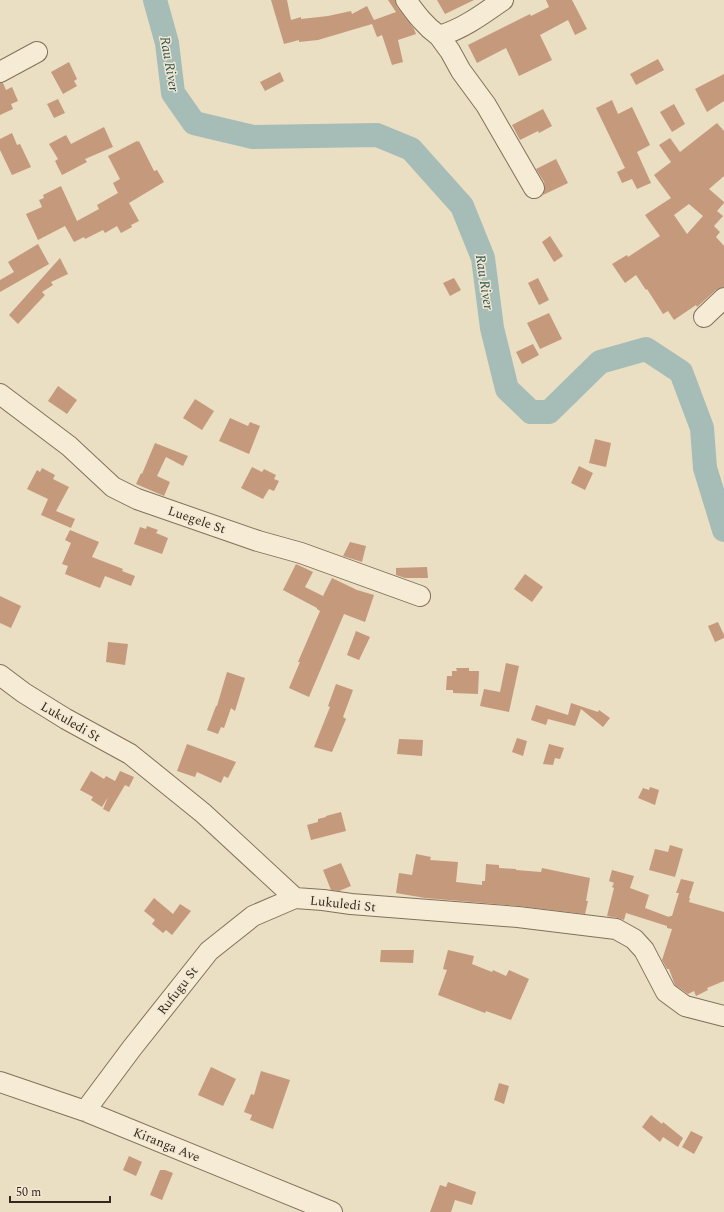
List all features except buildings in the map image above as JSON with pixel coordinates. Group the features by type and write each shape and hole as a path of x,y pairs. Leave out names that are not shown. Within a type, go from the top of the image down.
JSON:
{"street":[{"path":"406,0 417,16 439,36 450,51 461,71 486,105 534,188"},
{"path":"439,36 453,32 503,0"},
{"path":"0,72 37,52"},
{"path":"704,317 724,298"},
{"name":"Luegele St","path":"0,394 69,446 113,487 137,499 301,553 420,596"},
{"name":"Lukuledi St","path":"0,675 24,693 66,719 130,754 203,814 295,898 518,918 616,929 634,939 644,950 666,992 685,1006 723,1013"},
{"name":"Rufugu St","path":"85,1111 132,1048 209,951 253,916 295,898"},
{"name":"Kiranga Ave","path":"0,1082 85,1111 332,1212"}],"waterway":[{"name":"Rau River","path":"155,0 167,43 173,93 194,123 253,137 377,135 411,149 462,206 483,258 492,328 507,389 531,412 549,412 600,362 646,349 681,372 702,428 705,468 724,530"}]}
